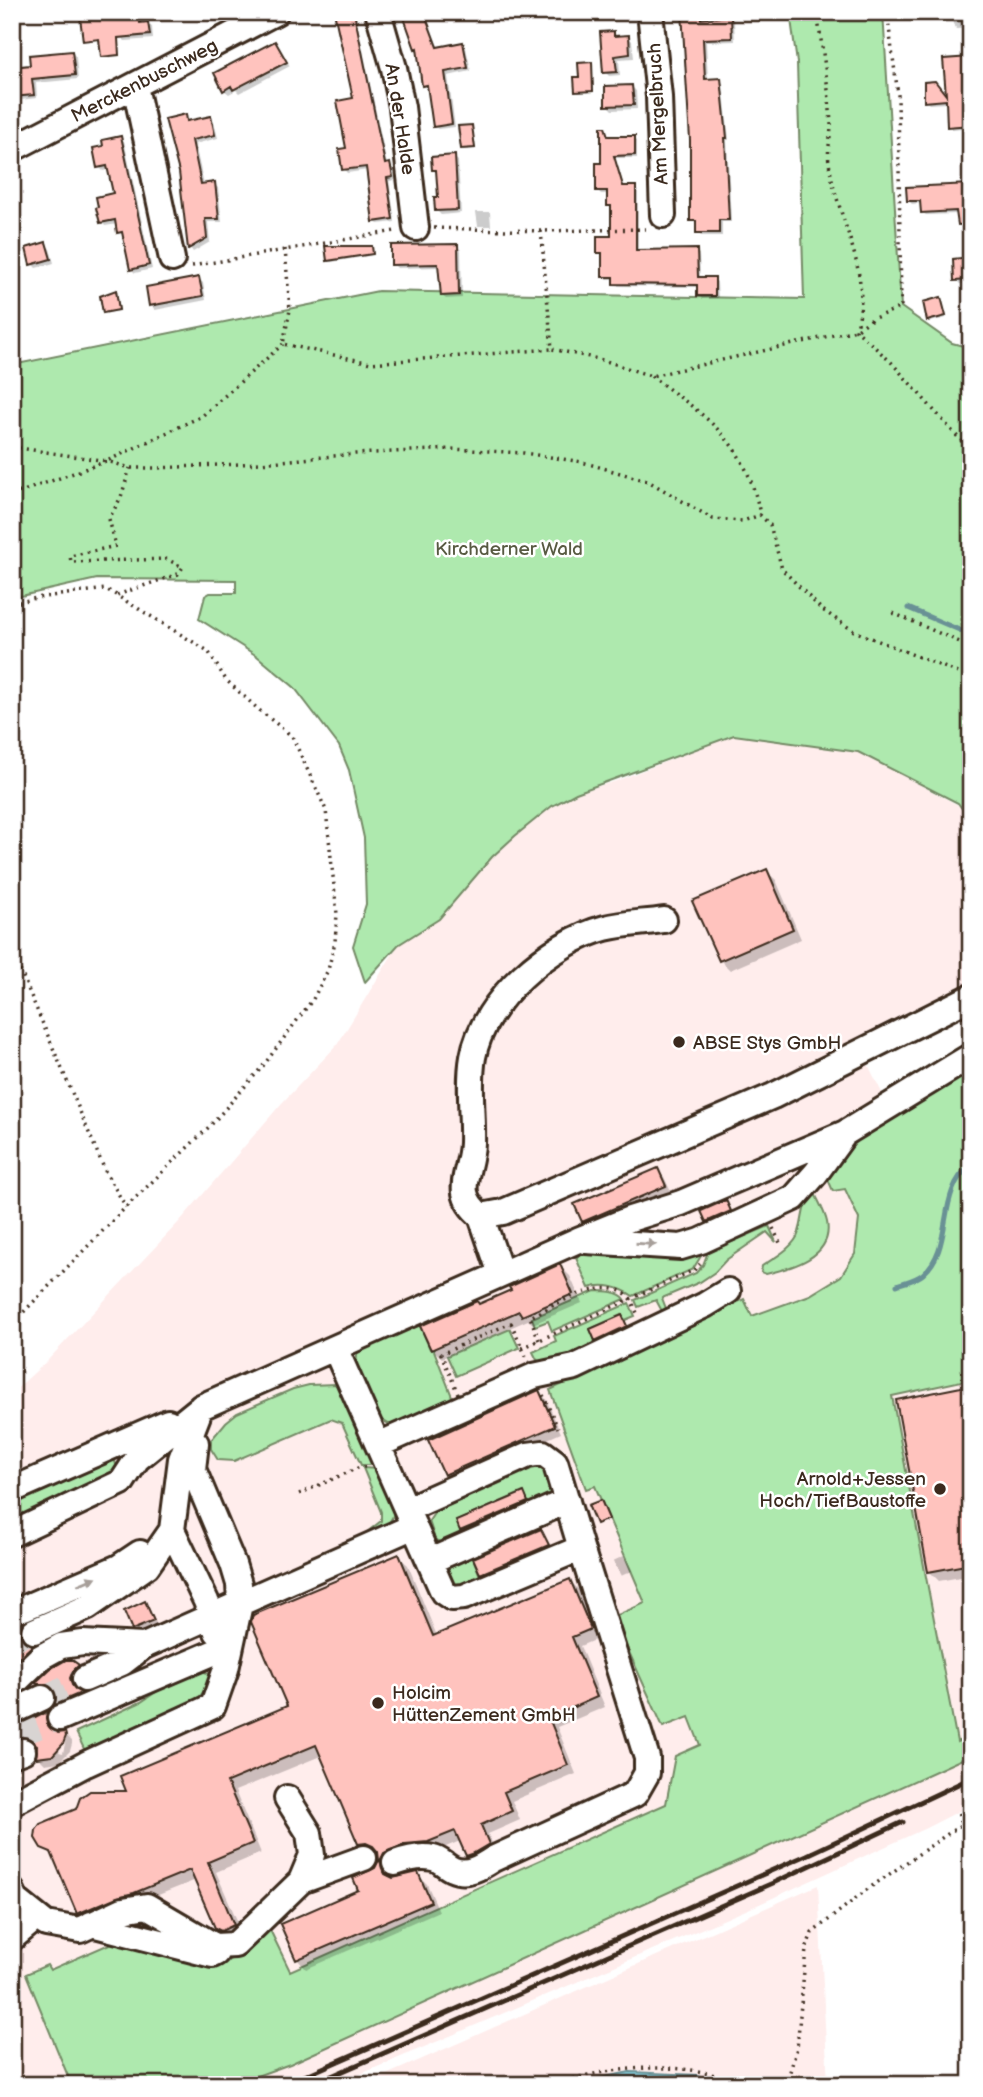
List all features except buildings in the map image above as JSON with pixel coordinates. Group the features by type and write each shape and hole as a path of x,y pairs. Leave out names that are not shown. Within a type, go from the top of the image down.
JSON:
{"street":[{"name":"Merckenbuschweg","path":"12,149 276,12"},
{"name":"An der Halde","path":"378,12 402,107 416,228"},
{"name":"Am Mergelbruch","path":"650,12 659,97 663,215"},
{"path":"135,86 172,259"},
{"path":"501,1274 481,1216 471,1208 464,1197 464,1182 471,1156 470,1081 473,1055 480,1034 513,985 535,963 561,947 605,928 664,920"},
{"path":"481,1216 503,1212 773,1096 971,997"},
{"path":"12,1490 578,1240 630,1219 681,1203 845,1133 971,1056"},
{"path":"578,1240 681,1247 701,1241 794,1198 845,1133"},
{"path":"374,1456 534,1376 575,1367 705,1305 728,1291"},
{"path":"335,1348 374,1456 411,1517 443,1592 452,1598 464,1597 581,1548"},
{"path":"34,1631 88,1608 147,1566 172,1530 181,1459 201,1408"},
{"path":"12,1534 122,1482 137,1459 201,1408"},
{"path":"12,1803 86,1764 213,1706 240,1604 239,1584 233,1564 193,1469 201,1408"},
{"path":"85,1679 122,1663 144,1646 240,1604 527,1455 543,1453 555,1462 647,1758 647,1773 635,1794 621,1802 493,1859 479,1868 466,1872 453,1870 434,1858 408,1858 395,1863"},
{"path":"429,1561 567,1501"},
{"path":"24,1608 119,1567 172,1530"},
{"path":"172,1530 212,1616 224,1659"},
{"path":"12,1685 41,1657 61,1646 83,1643 144,1646"},
{"path":"62,1725 149,1680 224,1659"},
{"path":"15,1738 42,1698"},
{"path":"287,1798 309,1833 312,1855 302,1881"},
{"path":"12,1891 16,1900 46,1924 80,1930 124,1910 147,1906 215,1946 235,1945 302,1881 364,1858"},
{"path":"12,1938 37,1917"}],"path":[{"path":"817,12 831,127 828,159 838,207 857,258 862,312 856,330"},
{"path":"651,376 856,330 872,319 901,307 898,95 887,12"},
{"path":"541,231 552,349"},
{"path":"12,495 107,461 202,416 283,344 290,310 285,249"},
{"path":"856,330 891,362 971,452"},
{"path":"283,344 371,363 552,349 603,360 651,376 701,413 734,446 757,494 760,515 770,525 782,569 821,609 854,631 971,678"},
{"path":"12,447 107,461 130,468 260,463 451,449 524,453 582,462 648,481 713,519 743,521 760,515"},
{"path":"117,595 178,574 183,567 166,559 71,562 70,556 116,546 109,519 121,497 130,468"},
{"path":"12,604 36,598 106,589 208,650 226,680 292,736 326,810 337,914 335,942 328,970 313,999 262,1066 210,1126 12,1324"},
{"path":"893,613 971,647"},
{"path":"12,951 106,1173 126,1208"},
{"path":"770,1223 781,1245"},
{"path":"522,1348 694,1270 701,1264 704,1253"},
{"path":"539,1340 530,1317 594,1289 608,1288 624,1293 631,1299 647,1332"},
{"path":"511,1323 522,1348 530,1365 459,1396 441,1354 511,1323"},
{"path":"539,1387 558,1428"},
{"path":"299,1494 360,1466 374,1456"},
{"path":"786,2085 797,2048 806,1949 812,1933 865,1891 962,1824 958,1811"},
{"path":"553,2085 570,2078 646,2067 709,2074 736,2085"}],"shaded area":[{"path":"734,735 858,752 960,806 971,821 971,985 857,1042 884,1097 876,1134 845,1189 859,1219 855,1254 841,1276 810,1295 751,1316 743,1300 550,1390 586,1489 595,1485 701,1745 684,1804 94,2085 12,2085 12,1393 47,1361 179,1222 281,1104 337,1045 398,945 439,919 492,857 515,836 552,806 576,793 616,781"},
{"name":"Arnold+Jessen Hoch/TiefBaustoffe","path":"971,1379 971,1735 957,1742 892,1396"},
{"path":"971,1755 971,1805 753,1907 335,2085 232,2085 290,2064"},
{"path":"818,1885 828,2085 363,2085"}],"green space":[{"name":"Kirchderner Wald","path":"790,12 883,12 901,307 952,343 971,348 971,821 958,803 858,752 734,735 576,793 552,806 492,857 439,919 398,945 365,982 353,946 366,904 364,838 349,770 339,746 294,687 257,656 199,619 205,596 210,593 236,593 236,580 97,579 12,598 12,365 378,291 804,299 797,63"},
{"path":"971,1065 971,1379 892,1396 957,1742 971,1735 971,1755 290,2064 232,2085 63,2085 70,2081 26,1974 47,1965 50,1970 123,1938 208,1962 227,1961 241,1954 267,1928 290,1971 666,1804 675,1756 700,1745 689,1717 663,1727 613,1617 645,1603 595,1486 586,1489 550,1390 744,1299 752,1316 810,1295 841,1276 855,1254 859,1219 845,1189 833,1191 827,1177 841,1159 874,1127"},
{"path":"814,1191 827,1222 824,1244 808,1259 798,1264 766,1274 761,1272 762,1266 783,1252 797,1237 805,1207"},
{"path":"769,1226 776,1242 767,1232 700,1282 662,1298 667,1311 663,1313 656,1300 638,1307 635,1300 696,1273 703,1265 708,1252"},
{"path":"589,1251 701,1256 693,1269 633,1296 612,1287 589,1288 576,1258"},
{"path":"595,1291 616,1293 625,1299 552,1331 548,1321 535,1326 532,1318"},
{"path":"629,1303 635,1316 625,1320 621,1315 590,1329 598,1347 547,1365 537,1360 533,1352 556,1341 554,1336"},
{"path":"418,1321 430,1349 433,1348 453,1399 392,1426 377,1417 356,1370 357,1354 362,1347"},
{"path":"510,1329 519,1348 456,1376 447,1356"},
{"path":"336,1384 345,1389 376,1465 361,1465 342,1423 331,1419 234,1461 218,1460 211,1449 211,1440 237,1413 293,1389 309,1385"},
{"path":"108,1458 115,1461 115,1476 12,1526 12,1501"},
{"path":"537,1464 546,1467 554,1492 551,1497 530,1506 523,1492 457,1521 462,1535 444,1544 431,1538 434,1536 429,1521 435,1512 469,1496 468,1492"},
{"path":"363,1468 378,1469 394,1508 389,1523 371,1542 367,1532 381,1521 381,1512"},
{"path":"470,1551 482,1581 452,1588 444,1569 446,1565"},
{"path":"202,1671 210,1674 211,1682 189,1705 85,1751 76,1732 141,1702 162,1688"}],"water":[{"path":"630,2072 697,2075 719,2085 564,2085"}],"waterway":[{"path":"908,608 971,635"},
{"path":"897,1285 920,1276 933,1263 943,1235 953,1190 960,1176 971,1165"}],"tunnel":[{"path":"12,1640 34,1631"},
{"path":"42,1698 85,1679"},
{"path":"16,1736 60,1718"}],"railway":[{"path":"284,2085 807,1855 971,1778"},
{"path":"311,2085 773,1883 903,1822"}],"place":[{"name":"ABSE Stys GmbH","path":"679,1042"},
{"name":"Arnold+Jessen Hoch/TiefBaustoffe","path":"940,1489"},
{"name":"Holcim HüttenZement GmbH","path":"378,1703"}]}
